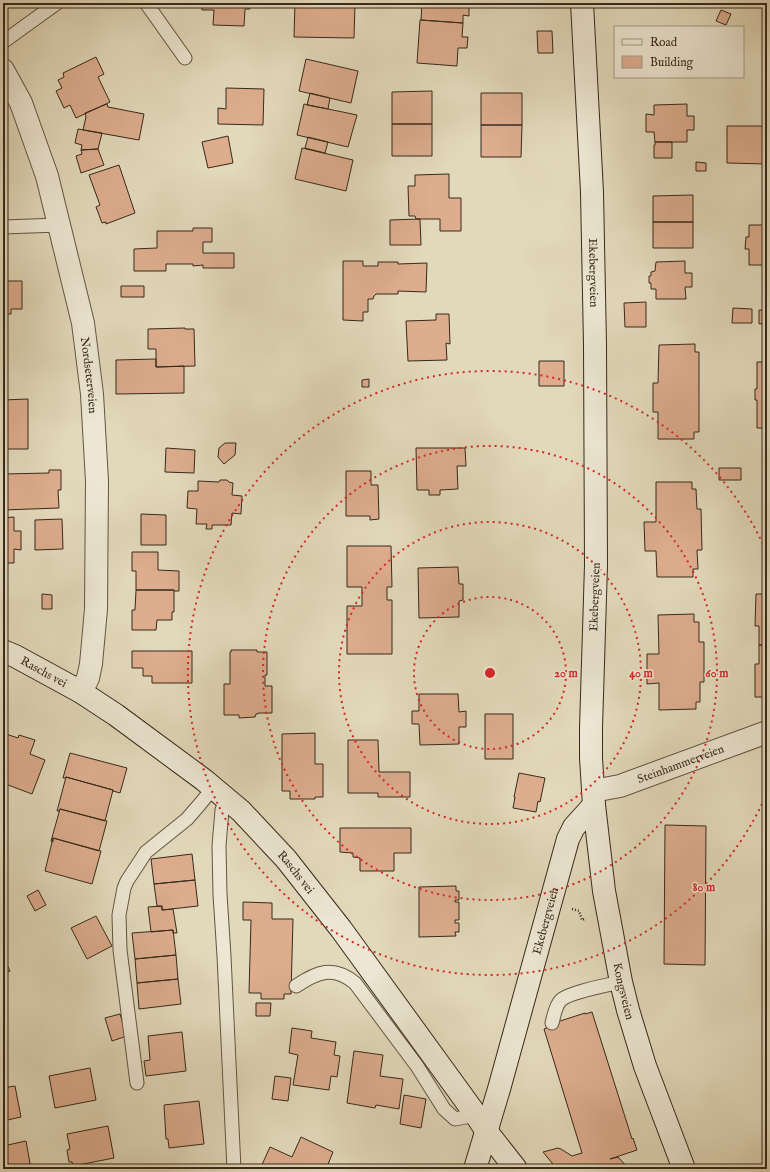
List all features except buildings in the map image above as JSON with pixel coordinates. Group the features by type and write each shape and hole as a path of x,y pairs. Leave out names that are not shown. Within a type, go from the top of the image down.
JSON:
{"street":[{"name":"Ekebergveien","path":"475,1169 482,1124 568,839 593,798 591,728 596,565 595,345 592,192 581,4"},
{"name":"Nordseterveien","path":"3,70 21,103 47,176 83,323 92,394 97,481 96,609 91,664 88,678 81,692"},
{"name":"Raschs vei","path":"3,651 81,692 116,715 220,793 241,811 286,859 341,930 516,1169"},
{"name":"Steinhammerveien","path":"593,798 620,786 767,732"},
{"name":"Kongsveien","path":"593,798 605,898 621,982 645,1066 684,1169"}],"lane":[{"path":"3,42 57,3"},
{"path":"146,3 185,58"},
{"path":"3,227 58,225"},
{"path":"137,1083 120,950 119,915 124,888 146,852 187,819 200,804 220,793 222,810 219,846 220,894 234,1169"},
{"path":"296,986 321,972 336,973 349,978 355,983 417,1066 444,1109 454,1119 482,1124"},
{"path":"552,1024 557,1005 561,1000 577,993 621,982"}]}
